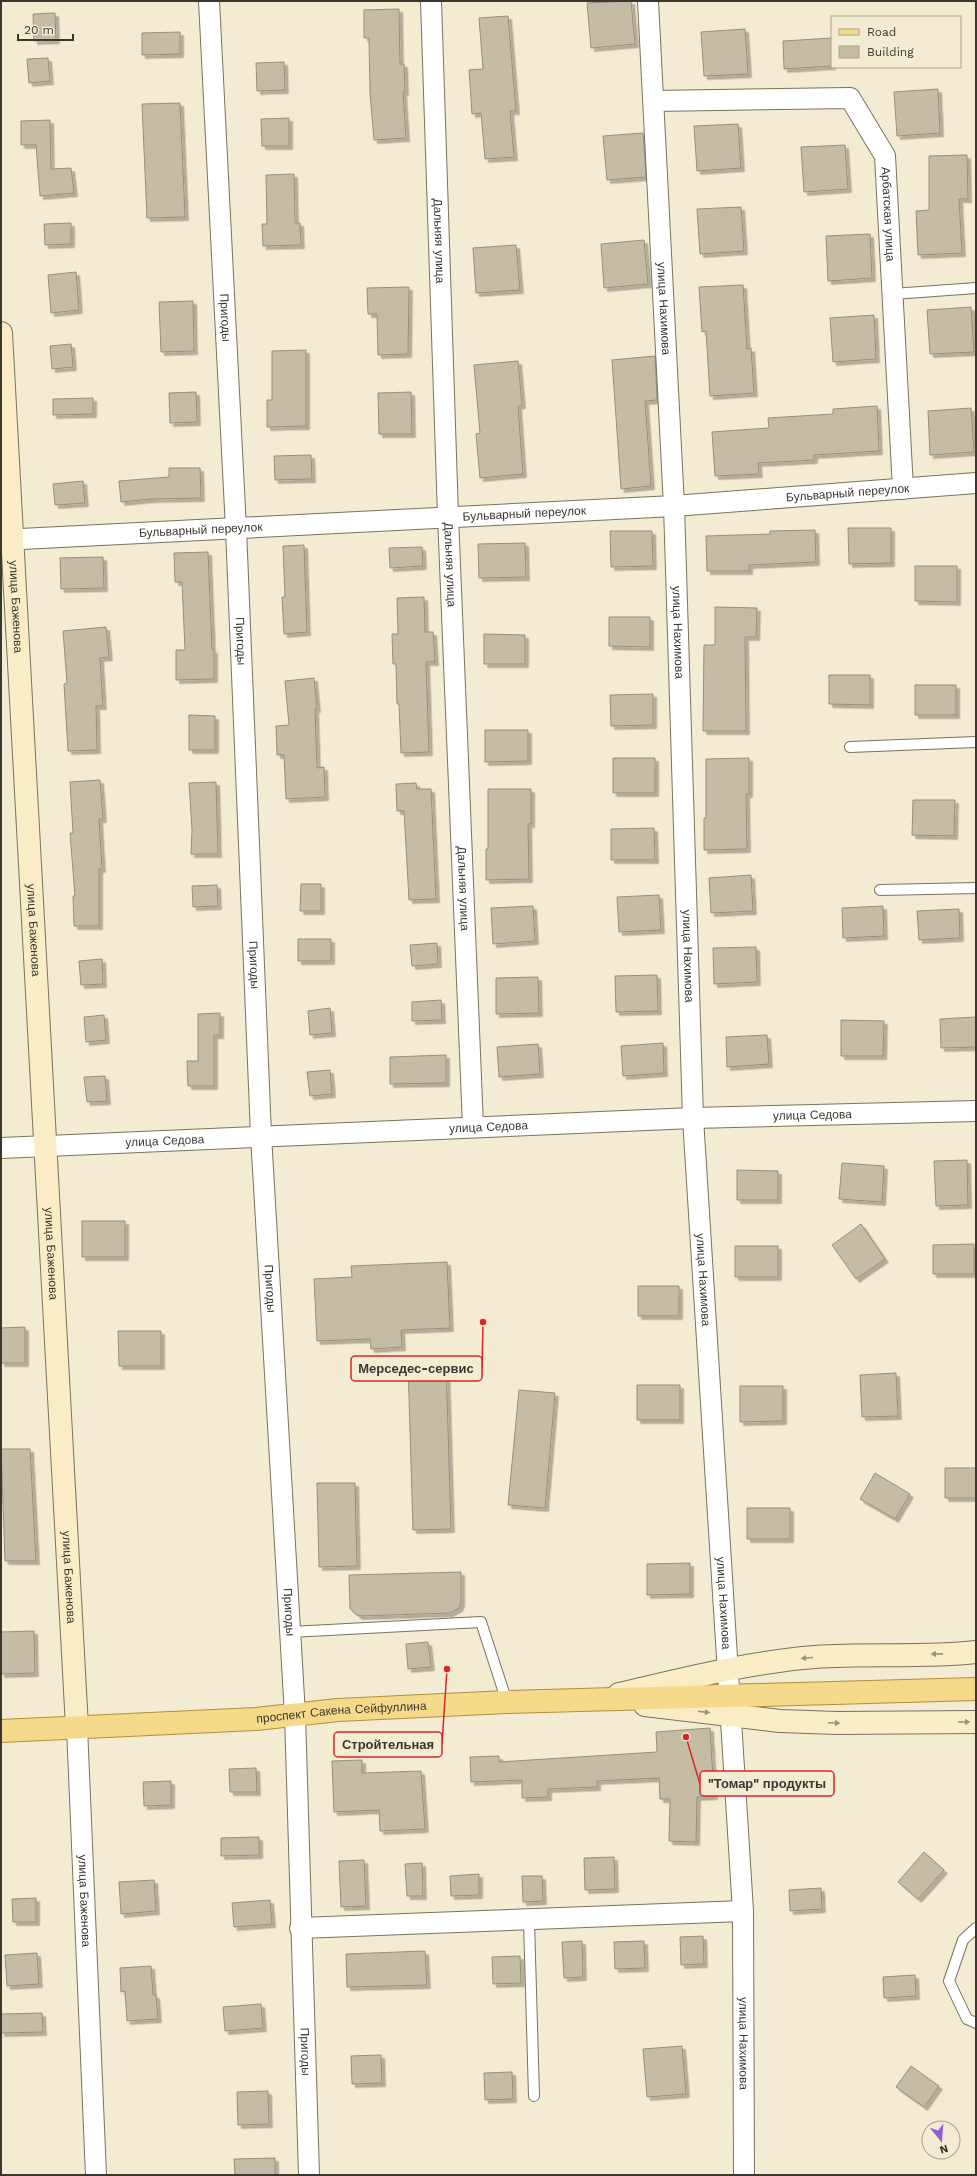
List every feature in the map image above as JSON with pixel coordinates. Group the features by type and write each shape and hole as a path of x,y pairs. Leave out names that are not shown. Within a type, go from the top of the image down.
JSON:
{"main road":[{"name":"проспект Сакена Сейфуллина","path":"1,1731 256,1719 338,1710 507,1702 596,1699 730,1705 976,1689"}],"street":[{"name":"Пригоды","path":"209,1 236,529 261,1135 295,1715 300,1928 309,2175"},
{"name":"Дальняя улица","path":"431,1 448,516 473,1127"},
{"name":"улица Нахимова","path":"648,1 674,506 693,1118 743,1911 744,2175"},
{"name":"Арбатская улица","path":"654,101 850,98 885,156 904,489"},
{"name":"улица Баженова","path":"1,333 6,540 44,1146 77,1727 96,2175"},
{"name":"Бульварный переулок","path":"6,540 236,529 448,516 674,506 976,483"},
{"name":"улица Седова","path":"1,1148 261,1135 693,1118 976,1111"},
{"path":"596,1699 768,1661 817,1657 976,1652"},
{"path":"730,1705 780,1721 837,1723 976,1722"},
{"path":"300,1928 743,1911"}],"lane":[{"path":"893,294 976,288"},
{"path":"850,746 976,742"},
{"path":"880,890 976,888"},
{"path":"290,1632 481,1622 507,1702"},
{"path":"529,1920 534,2096"},
{"path":"976,1928 963,1940 950,1981 967,2019 976,2023"}],"building":[{"path":"631,1 635,44 591,48 587,3"},
{"path":"399,9 400,64 404,64 405,92 403,92 406,138 374,140 370,93 369,38 364,38 364,10"},
{"path":"55,13 56,40 34,41 33,14"},
{"path":"508,16 516,111 510,111 514,157 485,159 481,113 472,114 469,70 483,69 479,18"},
{"path":"745,29 748,74 704,76 701,32"},
{"path":"180,32 180,54 142,55 142,33"},
{"path":"831,38 831,66 784,69 783,41"},
{"path":"48,58 50,81 29,83 27,59"},
{"path":"284,62 285,90 257,91 256,63"},
{"path":"938,89 940,133 897,136 894,92"},
{"path":"180,103 185,217 147,218 142,104"},
{"path":"289,118 289,146 262,146 261,119"},
{"path":"50,120 51,169 71,168 74,193 40,196 36,145 21,145 21,121"},
{"path":"738,124 741,168 697,171 694,126"},
{"path":"643,133 646,177 607,180 603,136"},
{"path":"845,145 848,189 804,192 801,147"},
{"path":"967,155 968,199 959,199 962,253 918,255 916,211 929,210 929,156"},
{"path":"294,174 295,223 300,223 301,245 263,246 262,224 267,224 266,175"},
{"path":"741,207 744,251 700,254 697,209"},
{"path":"71,223 71,244 45,245 44,224"},
{"path":"870,234 872,278 828,281 826,236"},
{"path":"644,240 648,284 604,288 601,244"},
{"path":"516,245 520,290 476,293 473,248"},
{"path":"76,272 79,310 51,313 48,275"},
{"path":"743,285 747,349 751,348 754,393 710,396 706,331 702,332 699,287"},
{"path":"409,287 408,354 378,355 377,314 368,314 367,288"},
{"path":"193,301 194,351 161,352 159,302"},
{"path":"971,307 974,352 930,354 927,310"},
{"path":"874,315 876,359 833,362 830,318"},
{"path":"71,344 73,367 52,369 50,346"},
{"path":"306,350 306,426 267,427 267,400 272,400 272,351"},
{"path":"655,356 657,400 645,401 651,486 621,489 612,360"},
{"path":"518,361 522,405 518,406 523,474 480,478 476,434 480,433 474,365"},
{"path":"196,392 197,422 170,423 169,393"},
{"path":"411,392 412,434 379,434 378,393"},
{"path":"93,398 93,414 53,415 53,399"},
{"path":"877,406 879,451 814,455 814,460 758,463 759,474 715,476 712,432 769,428 768,418 833,414 833,409"},
{"path":"971,408 974,452 930,455 928,411"},
{"path":"311,455 312,479 275,480 274,456"},
{"path":"169,468 200,468 201,498 151,499 121,502 119,481 169,477"},
{"path":"83,481 85,503 55,505 53,484"},
{"path":"848,528 891,528 891,563 849,564"},
{"path":"815,530 816,562 749,565 749,571 707,571 706,536 770,534 770,531"},
{"path":"610,531 652,531 653,566 611,567"},
{"path":"525,543 526,577 479,578 478,544"},
{"path":"304,545 307,632 284,634 282,597 285,597 283,546"},
{"path":"422,547 423,566 390,568 389,548"},
{"path":"208,552 212,650 214,650 214,679 176,680 176,650 185,650 182,582 175,582 174,553"},
{"path":"103,557 104,588 61,589 60,558"},
{"path":"915,566 957,566 957,602 915,601"},
{"path":"424,597 425,632 433,632 435,662 426,662 429,752 401,753 399,704 397,704 396,664 393,664 392,634 398,634 397,598"},
{"path":"715,607 757,608 756,637 745,637 746,731 703,731 704,645 715,645"},
{"path":"609,617 650,617 650,647 609,646"},
{"path":"106,627 109,657 100,658 103,706 96,706 97,750 68,751 64,684 67,683 63,631"},
{"path":"484,634 525,635 525,664 484,664"},
{"path":"829,675 870,675 870,705 829,704"},
{"path":"314,678 317,709 315,709 317,768 324,767 325,797 286,799 284,755 277,755 276,726 289,725 285,681"},
{"path":"915,685 956,685 956,715 915,715"},
{"path":"653,694 653,725 611,726 610,695"},
{"path":"189,715 215,716 215,750 189,750"},
{"path":"485,730 528,730 528,761 485,762"},
{"path":"613,758 655,758 655,793 613,793"},
{"path":"749,758 749,794 746,794 747,849 704,850 704,818 706,818 706,759"},
{"path":"100,780 103,819 99,819 102,869 99,869 99,926 74,926 73,896 75,896 70,833 73,833 70,782"},
{"path":"216,782 218,854 191,854 192,830 189,783"},
{"path":"416,783 417,789 431,789 436,899 409,900 404,811 397,811 396,784"},
{"path":"488,789 531,789 531,824 528,824 529,879 486,880 486,849 488,849"},
{"path":"913,800 955,800 954,836 912,835"},
{"path":"654,828 655,860 611,860 611,829"},
{"path":"751,875 753,911 711,913 709,878"},
{"path":"301,884 321,884 321,911 300,911"},
{"path":"217,885 218,906 193,907 192,886"},
{"path":"659,895 661,930 619,932 617,897"},
{"path":"533,906 535,941 493,944 491,908"},
{"path":"883,906 884,936 843,938 842,908"},
{"path":"959,909 960,938 919,940 917,911"},
{"path":"298,939 331,939 331,961 298,961"},
{"path":"437,943 438,964 412,966 410,945"},
{"path":"756,947 757,982 714,984 713,948"},
{"path":"102,959 103,984 81,985 79,961"},
{"path":"657,975 658,1011 616,1012 615,976"},
{"path":"538,977 539,1013 496,1014 496,978"},
{"path":"441,1000 442,1020 412,1021 412,1002"},
{"path":"330,1008 332,1033 310,1035 308,1011"},
{"path":"220,1013 220,1035 214,1035 214,1086 188,1086 187,1061 198,1061 198,1014"},
{"path":"104,1015 106,1040 86,1042 84,1017"},
{"path":"976,1017 976,1047 941,1048 940,1019"},
{"path":"841,1020 884,1021 883,1056 841,1056"},
{"path":"767,1035 769,1064 727,1067 726,1037"},
{"path":"663,1043 664,1073 623,1076 621,1046"},
{"path":"538,1044 540,1074 499,1077 497,1047"},
{"path":"446,1055 446,1083 390,1084 390,1057"},
{"path":"330,1070 332,1094 310,1096 307,1072"},
{"path":"105,1076 107,1101 87,1102 84,1077"},
{"path":"967,1160 968,1205 936,1206 934,1161"},
{"path":"842,1163 884,1166 882,1202 839,1199"},
{"path":"737,1170 778,1171 778,1200 737,1200"},
{"path":"82,1221 125,1221 125,1257 82,1257"},
{"path":"861,1224 885,1259 856,1279 832,1245"},
{"path":"974,1244 974,1274 933,1274 933,1245"},
{"path":"735,1246 778,1246 778,1277 735,1277"},
{"path":"447,1262 450,1328 401,1330 402,1347 371,1349 370,1339 317,1341 314,1279 352,1277 351,1266"},
{"path":"638,1286 679,1286 679,1316 638,1316"},
{"path":"25,1327 25,1363 1,1363 1,1328"},
{"path":"118,1331 161,1331 161,1366 119,1366"},
{"path":"446,1362 451,1529 413,1530 408,1364"},
{"path":"896,1373 898,1416 862,1417 860,1375"},
{"path":"637,1385 680,1385 680,1420 637,1420"},
{"path":"740,1386 783,1386 783,1421 740,1422"},
{"path":"519,1390 555,1393 545,1508 508,1505"},
{"path":"1,1449 30,1449 36,1561 5,1561"},
{"path":"945,1468 976,1468 976,1498 945,1498"},
{"path":"875,1473 910,1494 895,1519 860,1499"},
{"path":"317,1483 355,1483 357,1566 319,1567"},
{"path":"747,1508 790,1508 790,1539 747,1539"},
{"path":"690,1563 690,1594 647,1595 647,1564"},
{"path":"461,1572 461,1603 459,1608 450,1613 359,1616 350,1609 349,1575"},
{"path":"34,1631 35,1673 1,1674 1,1632"},
{"path":"428,1642 431,1667 408,1669 406,1644"},
{"path":"710,1728 714,1796 697,1797 696,1842 669,1841 670,1799 660,1799 659,1778 597,1781 597,1787 548,1789 548,1797 522,1798 522,1780 471,1782 470,1757 499,1756 499,1762 657,1752 656,1732"},
{"path":"362,1760 362,1773 421,1771 425,1829 380,1831 379,1810 334,1812 332,1761"},
{"path":"256,1768 257,1792 230,1792 229,1769"},
{"path":"171,1781 171,1805 144,1806 143,1782"},
{"path":"259,1837 259,1855 221,1856 221,1838"},
{"path":"924,1852 944,1870 918,1899 898,1882"},
{"path":"614,1857 615,1889 585,1890 584,1858"},
{"path":"364,1860 366,1906 341,1907 339,1861"},
{"path":"422,1863 423,1896 407,1896 405,1864"},
{"path":"479,1874 479,1895 451,1896 450,1876"},
{"path":"522,1876 542,1876 543,1901 523,1902"},
{"path":"154,1880 156,1911 121,1914 119,1882"},
{"path":"821,1888 822,1909 790,1911 789,1890"},
{"path":"36,1898 36,1922 13,1922 12,1899"},
{"path":"270,1900 272,1924 234,1927 232,1903"},
{"path":"703,1936 704,1964 681,1965 680,1937"},
{"path":"582,1941 583,1977 564,1978 562,1942"},
{"path":"644,1941 645,1968 615,1969 614,1942"},
{"path":"425,1951 427,1985 347,1987 346,1954"},
{"path":"37,1953 39,1984 7,1986 5,1955"},
{"path":"520,1956 521,1983 493,1984 492,1957"},
{"path":"151,1966 153,1995 156,1995 158,2019 127,2021 125,1991 121,1992 120,1968"},
{"path":"915,1975 916,1996 884,1998 883,1977"},
{"path":"261,2004 263,2028 225,2031 223,2007"},
{"path":"42,2013 43,2032 1,2033 1,2014"},
{"path":"682,2046 686,2094 647,2097 643,2049"},
{"path":"381,2055 382,2083 352,2084 351,2056"},
{"path":"911,2066 939,2086 924,2107 896,2087"},
{"path":"512,2072 513,2099 485,2100 484,2073"},
{"path":"268,2091 269,2124 238,2125 237,2092"},
{"path":"275,2158 275,2175 235,2175 234,2159"}],"place":[{"name":"Мерседес-сервис","path":"483,1322"},
{"name":"Стройтельная","path":"447,1669"},
{"name":"\"Томар\" продукты","path":"686,1737"}]}
